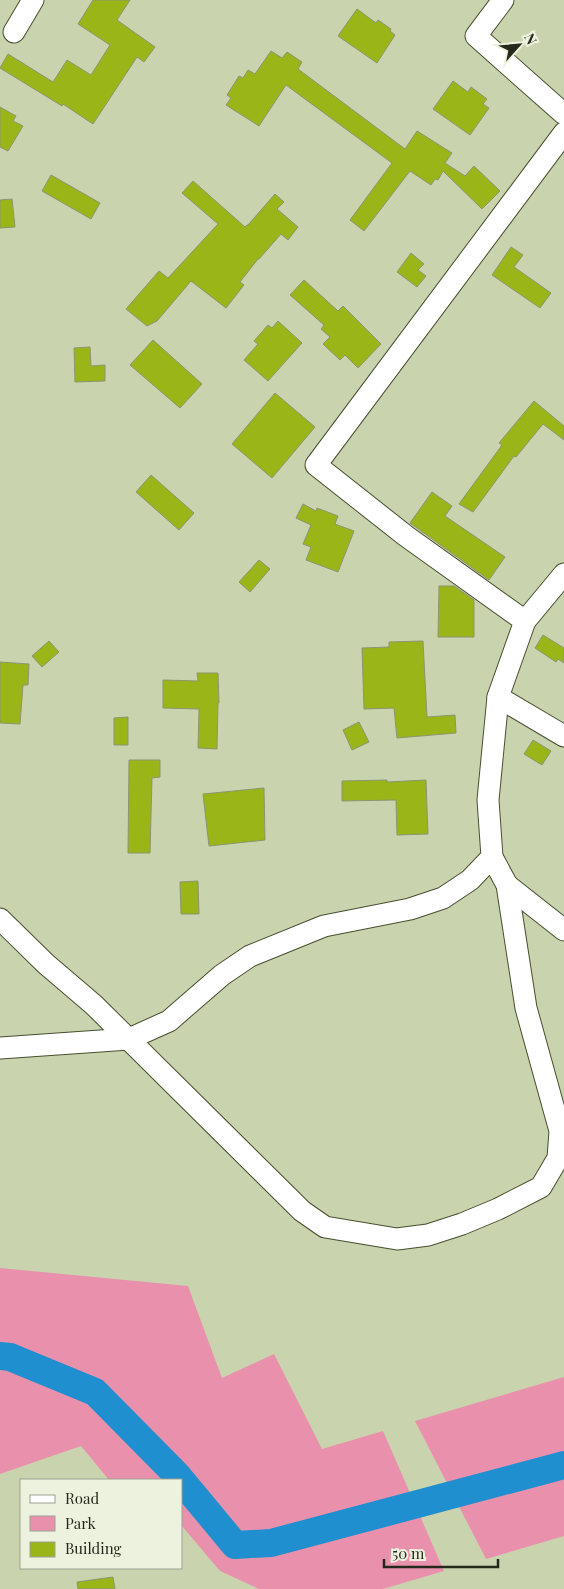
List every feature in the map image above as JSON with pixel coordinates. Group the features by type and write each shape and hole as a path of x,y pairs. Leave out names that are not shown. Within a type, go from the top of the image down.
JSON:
{"street":[{"path":"14,32 32,0"},
{"path":"503,0 476,36 564,114"},
{"path":"525,621 406,536 316,465 564,133"},
{"path":"0,919 46,964 129,1039 302,1211 325,1227 397,1239 428,1235 462,1224 498,1209 541,1187 558,1158 560,1131 526,1008 507,885 492,857 488,800 498,697 525,621 564,574"},
{"path":"498,697 564,736"},
{"path":"0,1048 129,1039 169,1021 222,975 250,956 324,926 410,909 443,898 470,880 492,857"},
{"path":"507,885 564,930"}],"green space":[{"path":"0,1268 188,1286 222,1378 274,1354 322,1449 383,1431 444,1571 383,1589 259,1589 220,1571 182,1526 182,1479 108,1479 81,1446 0,1474"},
{"path":"564,1377 564,1536 486,1559 415,1421"}],"building":[{"path":"93,0 130,0 117,20 155,47 144,62 137,57 93,124 63,104 62,106 0,68 8,54 53,82 67,60 91,75 110,45 78,24"},
{"path":"357,9 376,23 378,20 391,29 390,31 395,35 377,63 338,36"},
{"path":"271,51 282,58 287,52 302,62 298,69 405,149 417,131 452,153 445,163 465,176 474,166 500,191 482,209 443,171 438,180 435,179 431,185 410,171 364,231 350,220 392,163 286,85 259,126 226,105 231,98 227,95 239,76 243,78 248,70 255,74"},
{"path":"453,81 468,92 471,87 487,99 483,104 489,108 470,135 433,109"},
{"path":"0,107 16,116 13,121 23,126 8,151 0,147"},
{"path":"51,175 100,203 91,219 42,191"},
{"path":"193,181 245,227 275,194 284,202 277,209 298,227 288,240 281,234 258,259 240,282 244,285 226,308 191,281 157,321 147,326 126,309 159,271 168,278 218,224 182,193"},
{"path":"12,199 15,227 0,228 0,200"},
{"path":"511,247 523,255 514,267 551,293 540,308 492,275"},
{"path":"411,253 424,264 418,270 426,276 417,287 397,272"},
{"path":"304,280 338,311 343,306 381,344 358,368 345,355 340,360 323,344 330,337 321,329 324,325 290,295"},
{"path":"278,321 302,343 268,381 244,360 258,344 254,341 268,325 272,328"},
{"path":"153,340 202,384 180,408 130,365"},
{"path":"90,347 91,366 105,365 105,381 75,382 74,348"},
{"path":"275,393 315,427 272,478 232,444"},
{"path":"534,401 564,426 564,440 543,424 516,457 514,456 473,512 459,504 502,445 499,443"},
{"path":"151,475 194,513 179,530 136,492"},
{"path":"432,492 452,506 445,516 505,557 489,580 410,523"},
{"path":"303,504 316,511 317,508 338,516 335,524 354,531 338,572 306,560 311,547 303,544 311,525 296,518"},
{"path":"259,560 270,569 250,592 239,582"},
{"path":"439,586 454,586 474,600 474,637 438,637"},
{"path":"543,635 564,648 564,663 558,659 556,662 535,648"},
{"path":"49,641 59,652 42,667 32,656"},
{"path":"423,641 427,717 455,715 456,733 397,738 394,708 364,709 362,648 389,647 389,642"},
{"path":"0,662 29,664 28,685 23,685 20,724 0,723"},
{"path":"197,673 218,673 217,749 198,748 199,709 163,708 163,680 198,681"},
{"path":"128,717 128,745 114,745 114,718"},
{"path":"359,722 369,742 352,750 343,730"},
{"path":"533,740 551,751 542,765 524,754"},
{"path":"129,760 160,760 160,777 152,778 150,853 128,853"},
{"path":"387,780 387,782 426,780 428,834 397,835 396,800 342,801 342,781"},
{"path":"264,788 265,840 209,846 203,794"},
{"path":"198,881 199,914 181,914 180,882"},
{"path":"113,1577 115,1589 78,1589 77,1582"}],"waterway":[{"path":"0,1356 10,1357 95,1392 180,1479"},
{"path":"182,1481 235,1545 271,1543 564,1465"}]}
